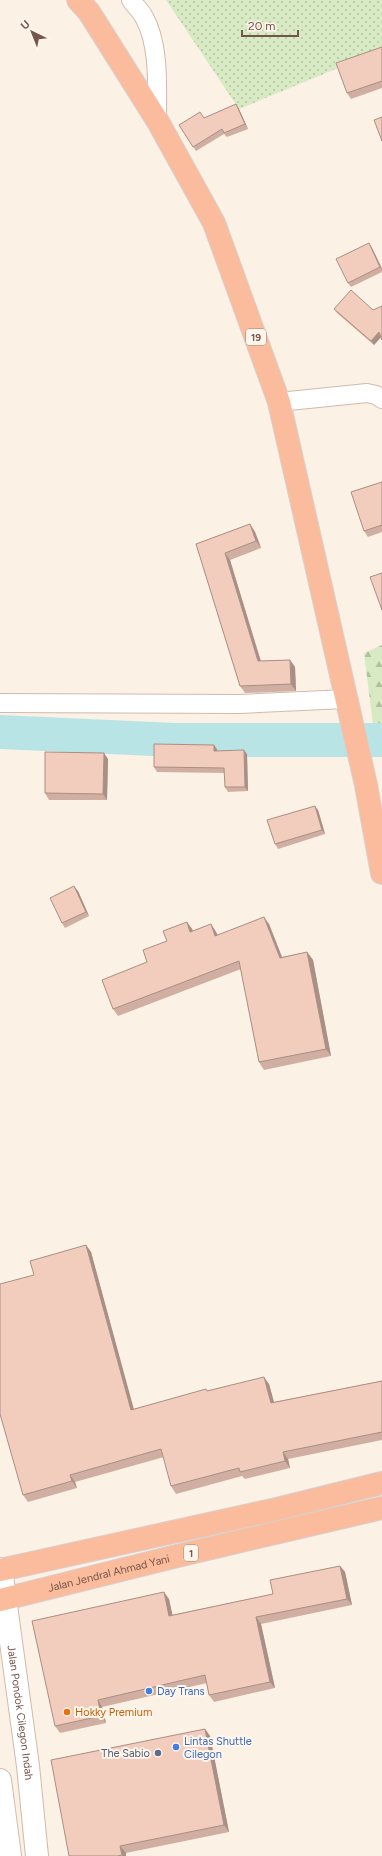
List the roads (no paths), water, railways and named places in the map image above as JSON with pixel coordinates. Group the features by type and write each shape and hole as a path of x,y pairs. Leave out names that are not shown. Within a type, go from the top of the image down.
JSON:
{"highway":[{"name":"19","path":"78,0 89,12 157,120 214,224 279,402 314,551 373,820 382,873"},
{"name":"1","path":"1,1570 335,1496 382,1483"},
{"path":"335,1496 340,1518"},
{"name":"Jalan Jendral Ahmad Yani","path":"3,1599 382,1508"}],"street":[{"path":"131,0 144,17 152,36 157,87 157,120"},
{"path":"279,402 367,393 376,395 382,399"},
{"path":"0,703 347,704"},
{"name":"Jalan Pondok Cilegon Indah","path":"1,1570 3,1599 28,1766 37,1856"},
{"path":"0,1780 10,1856"}],"waterway":[{"path":"0,732 175,740 382,740"}],"place":[{"name":"Day Trans","path":"149,1691"},
{"name":"Hokky Premium","path":"67,1712"},
{"name":"Lintas Shuttle Cilegon","path":"176,1747"},
{"name":"The Sabio","path":"158,1753"}]}
